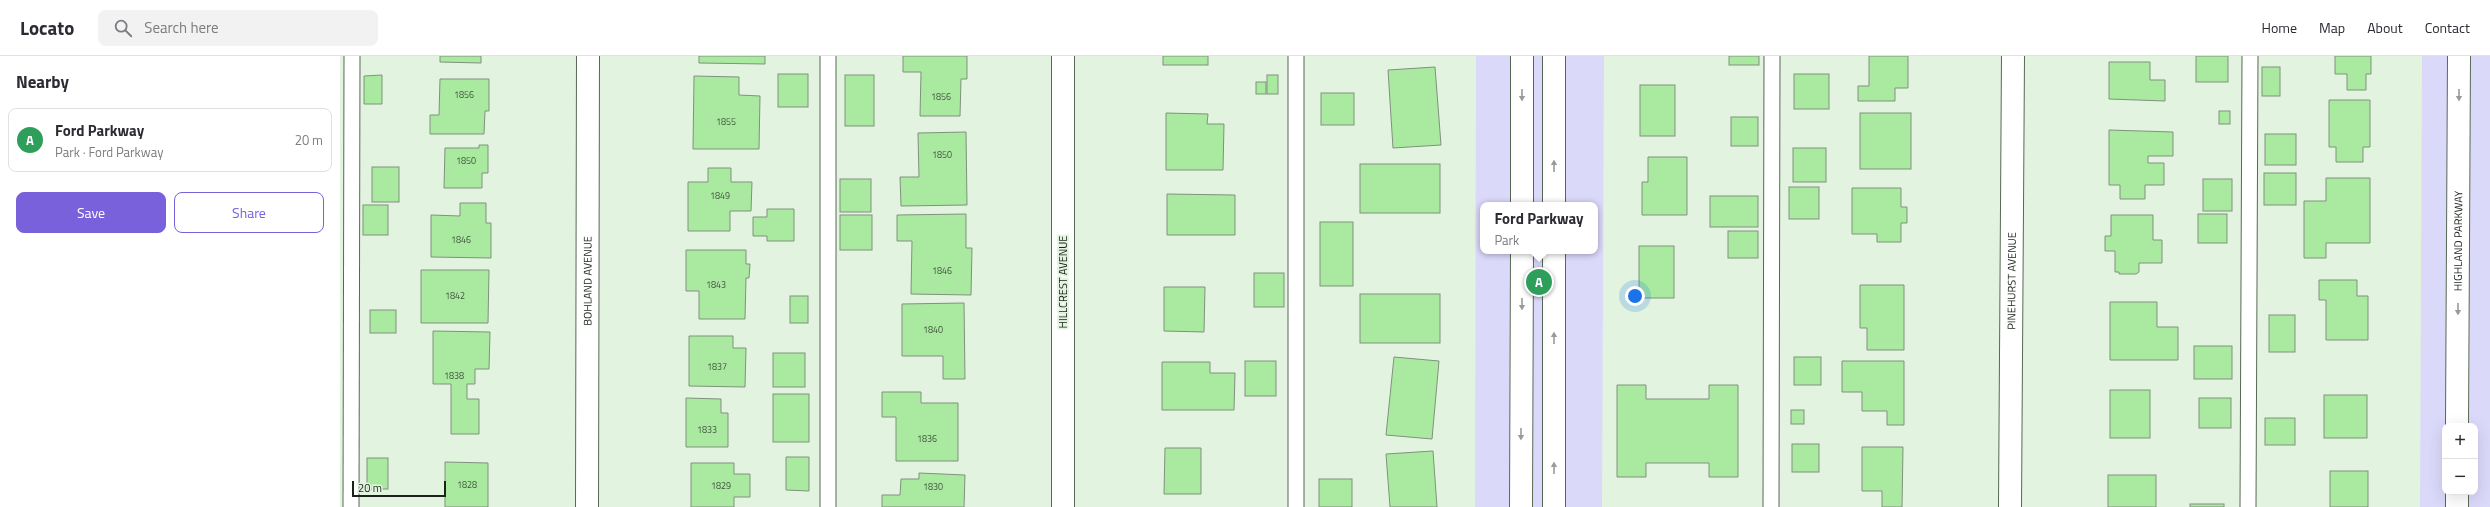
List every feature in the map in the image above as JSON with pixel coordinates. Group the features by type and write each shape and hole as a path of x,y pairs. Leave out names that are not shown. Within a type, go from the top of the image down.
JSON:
{"street":[{"name":"BOHLAND AVENUE","path":"587,507 588,56"},
{"name":"HILLCREST AVENUE","path":"1063,56 1063,507"},
{"path":"1522,56 1522,202"},
{"path":"1554,56 1554,202"},
{"name":"PINEHURST AVENUE","path":"2010,507 2013,56"},
{"name":"HIGHLAND PARKWAY","path":"2457,423 2459,56"},
{"path":"1521,507 1522,254"},
{"path":"1554,254 1554,507"},
{"path":"2457,495 2457,507"}],"lane":[{"path":"351,507 352,56"},
{"path":"828,56 828,507"},
{"path":"1296,56 1296,507"},
{"path":"1771,507 1772,56"},
{"path":"2248,507 2250,56"}],"shaded area":[{"path":"1476,56 1604,56 1602,507 1475,507"},
{"path":"2422,56 2490,56 2490,507 2420,507"}],"building":[{"path":"440,56 481,56 481,63 440,62"},
{"path":"699,56 765,56 765,64 699,63"},
{"path":"903,56 967,56 967,79 961,79 960,116 920,116 921,72 903,72"},
{"path":"1163,56 1208,56 1208,65 1163,65"},
{"path":"1729,56 1759,56 1759,65 1729,65"},
{"path":"1869,56 1908,56 1908,88 1895,88 1895,101 1858,101 1858,86 1869,86"},
{"path":"2196,56 2228,56 2228,82 2196,82"},
{"path":"2335,56 2371,56 2371,74 2366,74 2366,90 2347,90 2347,74 2335,74"},
{"path":"2109,62 2150,62 2150,80 2165,80 2165,101 2109,99"},
{"path":"1435,67 1441,145 1393,148 1388,70"},
{"path":"2262,67 2280,67 2280,96 2262,96"},
{"path":"778,74 808,74 808,107 778,107"},
{"path":"1794,74 1829,74 1829,109 1794,109"},
{"path":"382,75 382,104 364,104 364,76"},
{"path":"845,75 874,75 874,126 845,126"},
{"path":"1267,75 1278,75 1278,94 1267,94"},
{"path":"694,76 739,77 739,95 760,96 759,149 693,149"},
{"path":"440,79 489,79 489,111 485,111 484,134 430,134 430,115 439,115"},
{"path":"1256,82 1266,82 1266,94 1256,94"},
{"path":"1640,85 1675,85 1675,136 1640,136"},
{"path":"1321,93 1354,93 1354,125 1321,125"},
{"path":"2329,100 2370,100 2370,147 2363,147 2363,162 2336,162 2336,147 2329,147"},
{"path":"2219,111 2230,111 2230,124 2219,124"},
{"path":"1166,113 1208,114 1207,124 1224,124 1223,170 1166,170"},
{"path":"1860,113 1911,113 1911,169 1860,169"},
{"path":"1731,117 1758,117 1758,146 1731,146"},
{"path":"2109,130 2173,132 2173,156 2148,156 2148,163 2164,163 2164,185 2145,185 2145,199 2120,199 2120,185 2109,185"},
{"path":"966,132 967,205 901,206 900,177 919,177 918,133"},
{"path":"2265,134 2296,134 2296,165 2265,165"},
{"path":"479,145 488,145 488,173 482,173 482,188 444,188 445,148 479,148"},
{"path":"1793,148 1826,148 1826,182 1793,182"},
{"path":"1648,157 1687,157 1687,215 1642,215 1642,182 1648,182"},
{"path":"1360,164 1440,164 1440,213 1360,213"},
{"path":"372,167 399,167 399,202 372,202"},
{"path":"708,168 731,168 731,182 752,182 751,211 730,211 730,231 688,231 688,182 708,182"},
{"path":"2264,173 2296,173 2296,205 2264,205"},
{"path":"2326,178 2370,178 2370,243 2326,243 2326,258 2304,258 2304,201 2326,201"},
{"path":"840,179 871,179 871,212 840,212"},
{"path":"2203,179 2232,179 2232,211 2203,211"},
{"path":"1789,187 1819,187 1819,219 1789,219"},
{"path":"1852,188 1901,188 1901,207 1907,207 1907,223 1901,223 1901,242 1877,242 1877,234 1852,234"},
{"path":"1167,194 1235,195 1235,235 1167,235"},
{"path":"1710,196 1758,196 1758,227 1710,227"},
{"path":"460,203 486,203 486,223 491,223 491,258 431,257 431,215 460,216"},
{"path":"363,205 388,205 388,235 363,235"},
{"path":"767,209 794,209 794,241 767,241 767,236 753,236 753,217 767,217"},
{"path":"966,214 966,248 972,248 971,295 911,294 912,241 897,241 897,215"},
{"path":"2198,214 2227,214 2227,243 2198,243"},
{"path":"840,215 872,215 872,250 840,250"},
{"path":"2111,215 2153,215 2153,240 2162,240 2162,263 2139,263 2139,272 2136,274 2119,274 2119,272 2115,272 2115,251 2105,251 2105,236 2111,236"},
{"path":"1320,222 1353,222 1353,286 1320,286"},
{"path":"1728,231 1758,231 1758,258 1728,258"},
{"path":"1639,246 1674,246 1674,298 1639,298"},
{"path":"686,250 746,250 746,264 750,264 749,278 746,278 745,319 699,319 699,291 686,291"},
{"path":"421,270 489,270 488,323 421,323"},
{"path":"1254,273 1284,273 1284,307 1254,307"},
{"path":"2319,280 2357,280 2357,296 2368,296 2368,340 2326,340 2326,300 2319,300"},
{"path":"1860,285 1904,285 1904,350 1867,350 1867,328 1860,328"},
{"path":"1164,287 1205,287 1204,332 1164,331"},
{"path":"1360,294 1440,294 1440,343 1360,343"},
{"path":"790,296 808,296 808,323 790,323"},
{"path":"2110,302 2157,302 2157,327 2178,327 2178,360 2110,360"},
{"path":"964,303 965,379 943,379 943,356 902,356 902,304"},
{"path":"370,310 396,310 396,333 370,333"},
{"path":"2269,315 2295,315 2295,352 2269,352"},
{"path":"433,331 490,332 489,369 475,369 475,384 467,384 467,399 479,399 479,434 451,434 451,384 433,384"},
{"path":"689,336 733,336 733,348 746,348 745,387 689,386"},
{"path":"2194,346 2232,346 2232,379 2194,379"},
{"path":"773,353 805,353 805,387 773,387"},
{"path":"1394,357 1439,361 1432,439 1386,435"},
{"path":"1794,357 1821,357 1821,385 1794,385"},
{"path":"1245,361 1276,361 1276,396 1245,396"},
{"path":"1842,361 1904,361 1904,425 1887,425 1887,411 1862,411 1862,392 1842,392"},
{"path":"1162,362 1210,362 1210,373 1235,373 1234,410 1162,410"},
{"path":"1617,385 1646,385 1646,399 1709,399 1709,385 1738,385 1738,477 1709,477 1709,463 1646,463 1646,477 1617,477"},
{"path":"2110,390 2150,390 2150,438 2110,438"},
{"path":"882,392 921,392 921,403 958,403 958,461 896,461 896,417 882,417"},
{"path":"773,394 809,394 809,442 773,442"},
{"path":"2324,395 2367,395 2367,438 2324,438"},
{"path":"686,398 721,399 721,413 728,413 728,447 686,447"},
{"path":"2199,398 2231,398 2231,428 2199,428"},
{"path":"1791,410 1804,410 1804,424 1791,424"},
{"path":"2265,418 2295,418 2295,445 2265,445"},
{"path":"1792,444 1819,444 1819,472 1792,472"},
{"path":"1862,447 1903,447 1902,507 1882,507 1882,491 1862,491"},
{"path":"1165,448 1201,448 1201,494 1164,494"},
{"path":"1433,451 1437,507 1390,507 1386,454"},
{"path":"786,457 809,457 809,491 786,490"},
{"path":"367,458 388,458 388,489 367,489"},
{"path":"445,462 488,463 488,507 445,507"},
{"path":"691,463 734,463 734,474 750,474 750,497 734,497 734,507 691,507"},
{"path":"2330,471 2368,471 2368,507 2330,507"},
{"path":"919,473 965,475 964,507 882,507 882,495 900,495 901,479 919,479"},
{"path":"2108,475 2156,475 2156,507 2108,507"},
{"path":"1319,479 1352,479 1352,507 1319,507"},
{"path":"2190,504 2224,504 2224,507 2190,507"}],"place":[{"name":"Ford Parkway","path":"1539,282"}]}
